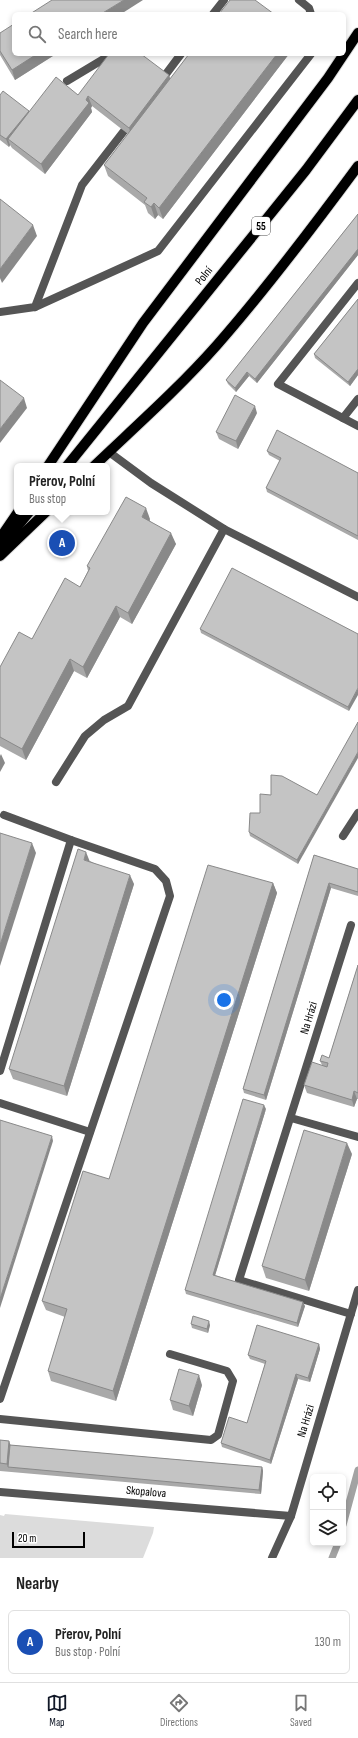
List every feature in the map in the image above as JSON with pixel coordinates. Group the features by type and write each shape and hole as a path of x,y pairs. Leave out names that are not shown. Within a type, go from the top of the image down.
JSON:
{"main road":[{"path":"346,51 358,33"},
{"path":"50,463 143,323 328,78 343,56"},
{"name":"Polní","path":"69,463 301,176 358,100"},
{"path":"97,463 177,387 217,345 325,211 358,166"},
{"path":"0,539 16,515"},
{"path":"0,548 27,515"},
{"path":"0,556 43,515"}],"street":[{"path":"215,12 224,0"},
{"path":"299,0 309,8 310,12"},
{"path":"67,81 109,56"},
{"path":"163,78 180,56"},
{"path":"0,312 36,307 158,251 309,56"},
{"path":"36,307 82,185 124,131"},
{"path":"358,283 278,384 358,426"},
{"path":"343,418 358,399"},
{"path":"109,452 151,483 224,529 358,597"},
{"path":"56,782 85,736 104,720 128,706 224,529"},
{"path":"343,836 358,813"},
{"path":"0,1399 170,896 166,882 155,869 4,815"},
{"path":"0,1071 71,840"},
{"name":"Na Hrázi","path":"350,925 291,1118 239,1280 350,1314"},
{"path":"0,1103 90,1132"},
{"path":"291,1118 358,1137"},
{"name":"Na Hrázi","path":"272,1558 290,1516 358,1290"},
{"path":"0,1419 211,1440 215,1438 218,1435 233,1381 230,1375 227,1371 170,1354"},
{"name":"Skopalova","path":"0,1492 290,1516"}],"shaded area":[{"path":"5,1514 154,1527 143,1558 0,1558 0,1515 4,1516"}],"building":[{"path":"52,0 124,0 104,12 33,12"},
{"path":"230,0 255,0 271,12 221,12"},
{"path":"12,25 12,56 34,56 12,70 0,51 0,33"},
{"path":"107,56 144,56 169,75 129,128 88,96 86,100 89,103 41,164 8,139 56,77 78,95"},
{"path":"187,56 275,56 159,208 154,203 151,207 144,202 147,198 104,165"},
{"path":"3,91 29,111 6,139 0,135 0,95"},
{"path":"0,199 33,225 0,269"},
{"path":"358,214 358,249 255,379 247,372 235,388 226,380"},
{"path":"358,299 358,369 348,382 314,354"},
{"path":"0,380 24,398 0,429"},
{"path":"235,395 255,406 236,441 216,432"},
{"path":"277,430 358,473 358,536 266,488 281,458 267,451"},
{"path":"126,497 146,508 142,517 171,533 128,613 116,606 83,667 70,659 22,749 0,737 0,667 19,632 32,639 65,578 80,587 90,568 87,566"},
{"path":"232,568 358,634 358,688 348,707 200,629"},
{"path":"358,722 358,752 297,860 249,832 250,813 260,813 260,794 271,795 271,775 282,776 317,795"},
{"path":"0,833 32,843 0,945"},
{"path":"78,849 86,852 84,860 130,875 64,1086 9,1069"},
{"path":"314,855 358,869 358,892 329,883 264,1095 243,1089"},
{"path":"208,865 273,883 113,1391 48,1371 67,1309 42,1301 83,1171 109,1179"},
{"path":"358,965 358,1093 354,1091 352,1100 304,1085 312,1062 327,1067 328,1063 320,1061 322,1055 329,1058"},
{"path":"243,1099 264,1105 213,1275 303,1302 297,1323 185,1290"},
{"path":"0,1120 52,1136 0,1299"},
{"path":"304,1130 347,1143 305,1280 262,1266"},
{"path":"193,1316 209,1321 207,1329 191,1324"},
{"path":"257,1325 319,1344 308,1378 296,1374 270,1460 221,1443 229,1417 247,1423 266,1361 248,1355"},
{"path":"179,1369 199,1375 189,1406 170,1400"},
{"path":"0,1440 9,1441 7,1464 0,1463"},
{"path":"10,1445 262,1467 259,1490 8,1467"}],"waterway":[{"path":"346,1514 358,1470"},
{"path":"332,1558 337,1546"}],"place":[{"name":"Přerov, Polní","path":"62,543"}]}
